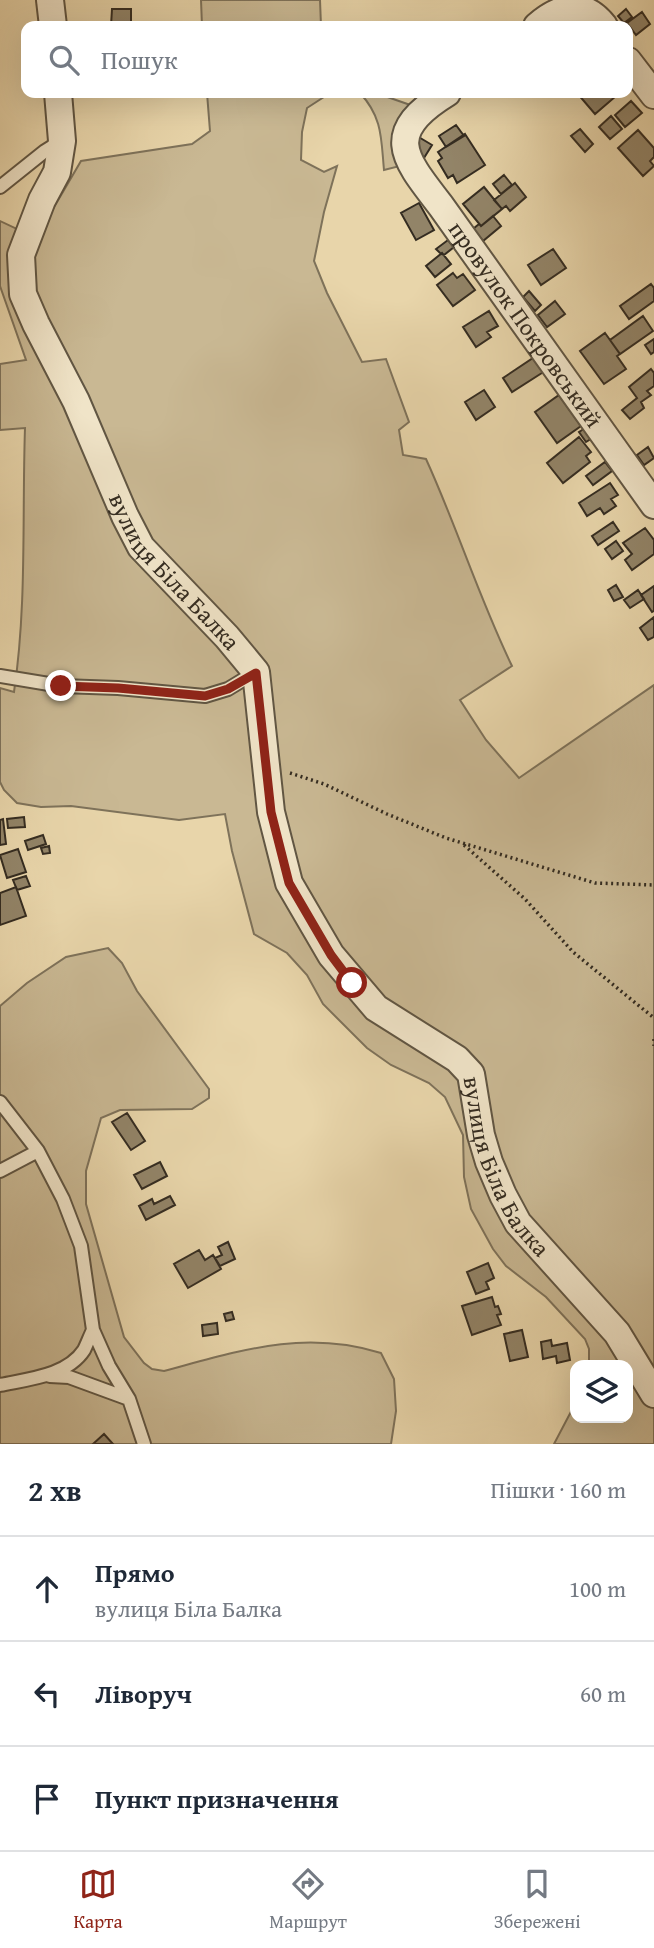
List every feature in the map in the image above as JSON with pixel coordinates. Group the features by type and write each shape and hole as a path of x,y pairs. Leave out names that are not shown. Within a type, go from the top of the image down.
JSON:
{"street":[{"path":"50,0 52,21"},
{"path":"543,21 555,12 572,7 589,10 601,21"},
{"path":"633,68 654,95"},
{"name":"вулиця Біла Балка","path":"58,98 62,141 57,172 42,200 20,255 23,294 76,401 141,547 227,637 256,673 271,812 289,883 331,955 376,1008 457,1059 471,1074 481,1135 489,1162 518,1223 617,1333 654,1394"},
{"name":"провулок Покровський","path":"439,98 429,104 412,123 404,140 413,170 654,505"}],"lane":[{"path":"0,187 62,141"},
{"path":"0,676 61,686 205,696 228,689 256,673"},
{"path":"0,1102 38,1151 63,1199 81,1246 93,1330 109,1366 129,1399 144,1444"},
{"path":"0,1171 38,1151"},
{"path":"0,1385 67,1367 83,1351 93,1330"},
{"path":"41,1376 69,1377 129,1399"}],"path":[{"path":"264,765 324,784 387,814 461,843 595,883 654,885"},
{"path":"461,843 525,899 573,952 654,1018"},
{"path":"654,1039 654,1046"}],"shaded area":[{"path":"201,0 320,0 321,21 202,21"},
{"path":"207,98 322,98 307,108 302,132 301,160 324,172 337,166 314,261 362,362 386,359 409,422 399,430 403,455 426,459 512,666 460,700 486,740 519,778 654,685 654,1444 554,1444 570,1414 570,1423 633,1423 633,1360 589,1360 585,1339 546,1297 506,1266 493,1249 471,1209 464,1177 463,1135 445,1097 429,1083 391,1065 367,1048 323,1004 307,975 287,953 254,934 225,814 179,820 71,806 41,807 17,803 0,782 0,688 14,692 21,626 25,428 0,430 0,364 26,360 0,286 0,221 36,238 81,161 192,144 210,131"},
{"path":"364,98 390,98 416,107 400,166 384,170 377,120"},
{"path":"108,948 122,963 137,991 209,1089 209,1098 192,1109 120,1110 101,1118 86,1171 86,1204 124,1337 144,1363 152,1369 164,1371 245,1350 298,1343 352,1346 381,1353 394,1379 396,1411 391,1444 0,1444 0,1006 27,983 66,957"}],"building":[{"path":"112,9 131,9 131,21 111,21"},
{"path":"626,9 632,17 622,21 618,16"},
{"path":"642,12 650,24 636,35 633,21 630,21"},
{"path":"581,98 614,98 595,114"},
{"path":"631,101 642,113 625,127 615,115"},
{"path":"611,116 622,129 610,139 599,127"},
{"path":"456,125 464,136 446,147 439,136"},
{"path":"580,129 593,144 585,152 571,136"},
{"path":"638,130 654,148 654,157 650,161 654,166 643,176 618,148"},
{"path":"465,134 485,165 457,183 453,175 448,178 438,161 442,158 438,152"},
{"path":"417,136 432,145 424,158 415,153"},
{"path":"504,175 512,185 501,194 493,184"},
{"path":"515,183 526,197 510,211 506,206 502,209 494,200"},
{"path":"484,187 502,209 481,226 463,204"},
{"path":"419,203 434,230 416,240 401,213"},
{"path":"493,216 501,226 483,241 473,229"},
{"path":"448,240 454,247 444,255 441,254 436,249"},
{"path":"553,249 566,268 541,285 528,265"},
{"path":"442,253 451,264 435,277 426,266"},
{"path":"453,273 457,278 463,274 475,290 453,306 437,285"},
{"path":"651,284 654,288 654,301 629,319 620,306"},
{"path":"529,291 541,305 535,311 523,297"},
{"path":"555,301 565,314 547,327 538,315"},
{"path":"489,311 498,326 487,332 491,337 476,347 463,327"},
{"path":"643,316 653,331 620,354 610,340"},
{"path":"605,333 620,354 617,356 626,369 604,384 580,351"},
{"path":"654,339 654,352 651,354 645,345"},
{"path":"536,356 545,371 512,392 503,378"},
{"path":"651,369 654,373 654,386 647,391 651,395 641,402 644,408 630,419 622,410 637,398 629,387"},
{"path":"484,390 495,407 476,420 465,402"},
{"path":"559,395 581,426 557,443 535,412"},
{"path":"587,427 594,437 586,442 579,432"},
{"path":"579,437 591,452 586,456 590,462 563,483 547,463"},
{"path":"648,447 654,458 644,465 637,455"},
{"path":"605,462 612,471 593,485 586,476"},
{"path":"610,483 618,495 611,499 616,506 604,514 600,508 587,516 579,503"},
{"path":"613,522 619,531 598,545 592,536"},
{"path":"645,528 654,540 654,554 632,570 625,560 632,554 623,543"},
{"path":"616,541 623,551 612,559 605,549"},
{"path":"616,585 623,597 614,601 608,590"},
{"path":"654,586 654,611 652,612 641,595"},
{"path":"638,590 644,599 630,608 624,600"},
{"path":"654,617 654,637 648,640 640,628"},
{"path":"24,817 25,827 8,828 7,819"},
{"path":"3,819 6,844 0,845 0,820"},
{"path":"43,835 46,844 28,850 25,841"},
{"path":"49,846 50,853 43,854 41,848"},
{"path":"18,849 26,872 7,878 0,855"},
{"path":"26,876 30,886 17,890 13,880"},
{"path":"16,887 26,916 0,925 0,893"},
{"path":"127,1113 145,1141 131,1150 112,1122"},
{"path":"160,1162 167,1176 142,1189 134,1175"},
{"path":"170,1196 175,1205 146,1220 139,1206 152,1199 154,1204"},
{"path":"228,1242 235,1259 220,1266 215,1258 222,1255 218,1247"},
{"path":"199,1250 205,1260 213,1255 221,1269 188,1288 174,1264"},
{"path":"488,1263 494,1278 486,1282 489,1289 476,1294 467,1272"},
{"path":"492,1297 501,1314 497,1315 501,1325 472,1335 462,1306"},
{"path":"232,1312 234,1319 226,1321 224,1314"},
{"path":"217,1323 218,1334 203,1336 202,1325"},
{"path":"522,1330 528,1357 510,1361 504,1334"},
{"path":"551,1340 552,1346 567,1343 570,1360 557,1363 556,1356 543,1359 541,1342"},
{"path":"104,1434 113,1444 93,1444"}],"route":[{"path":"61,686 205,696 228,689 256,673 271,812 289,883 331,955 352,983"}]}
